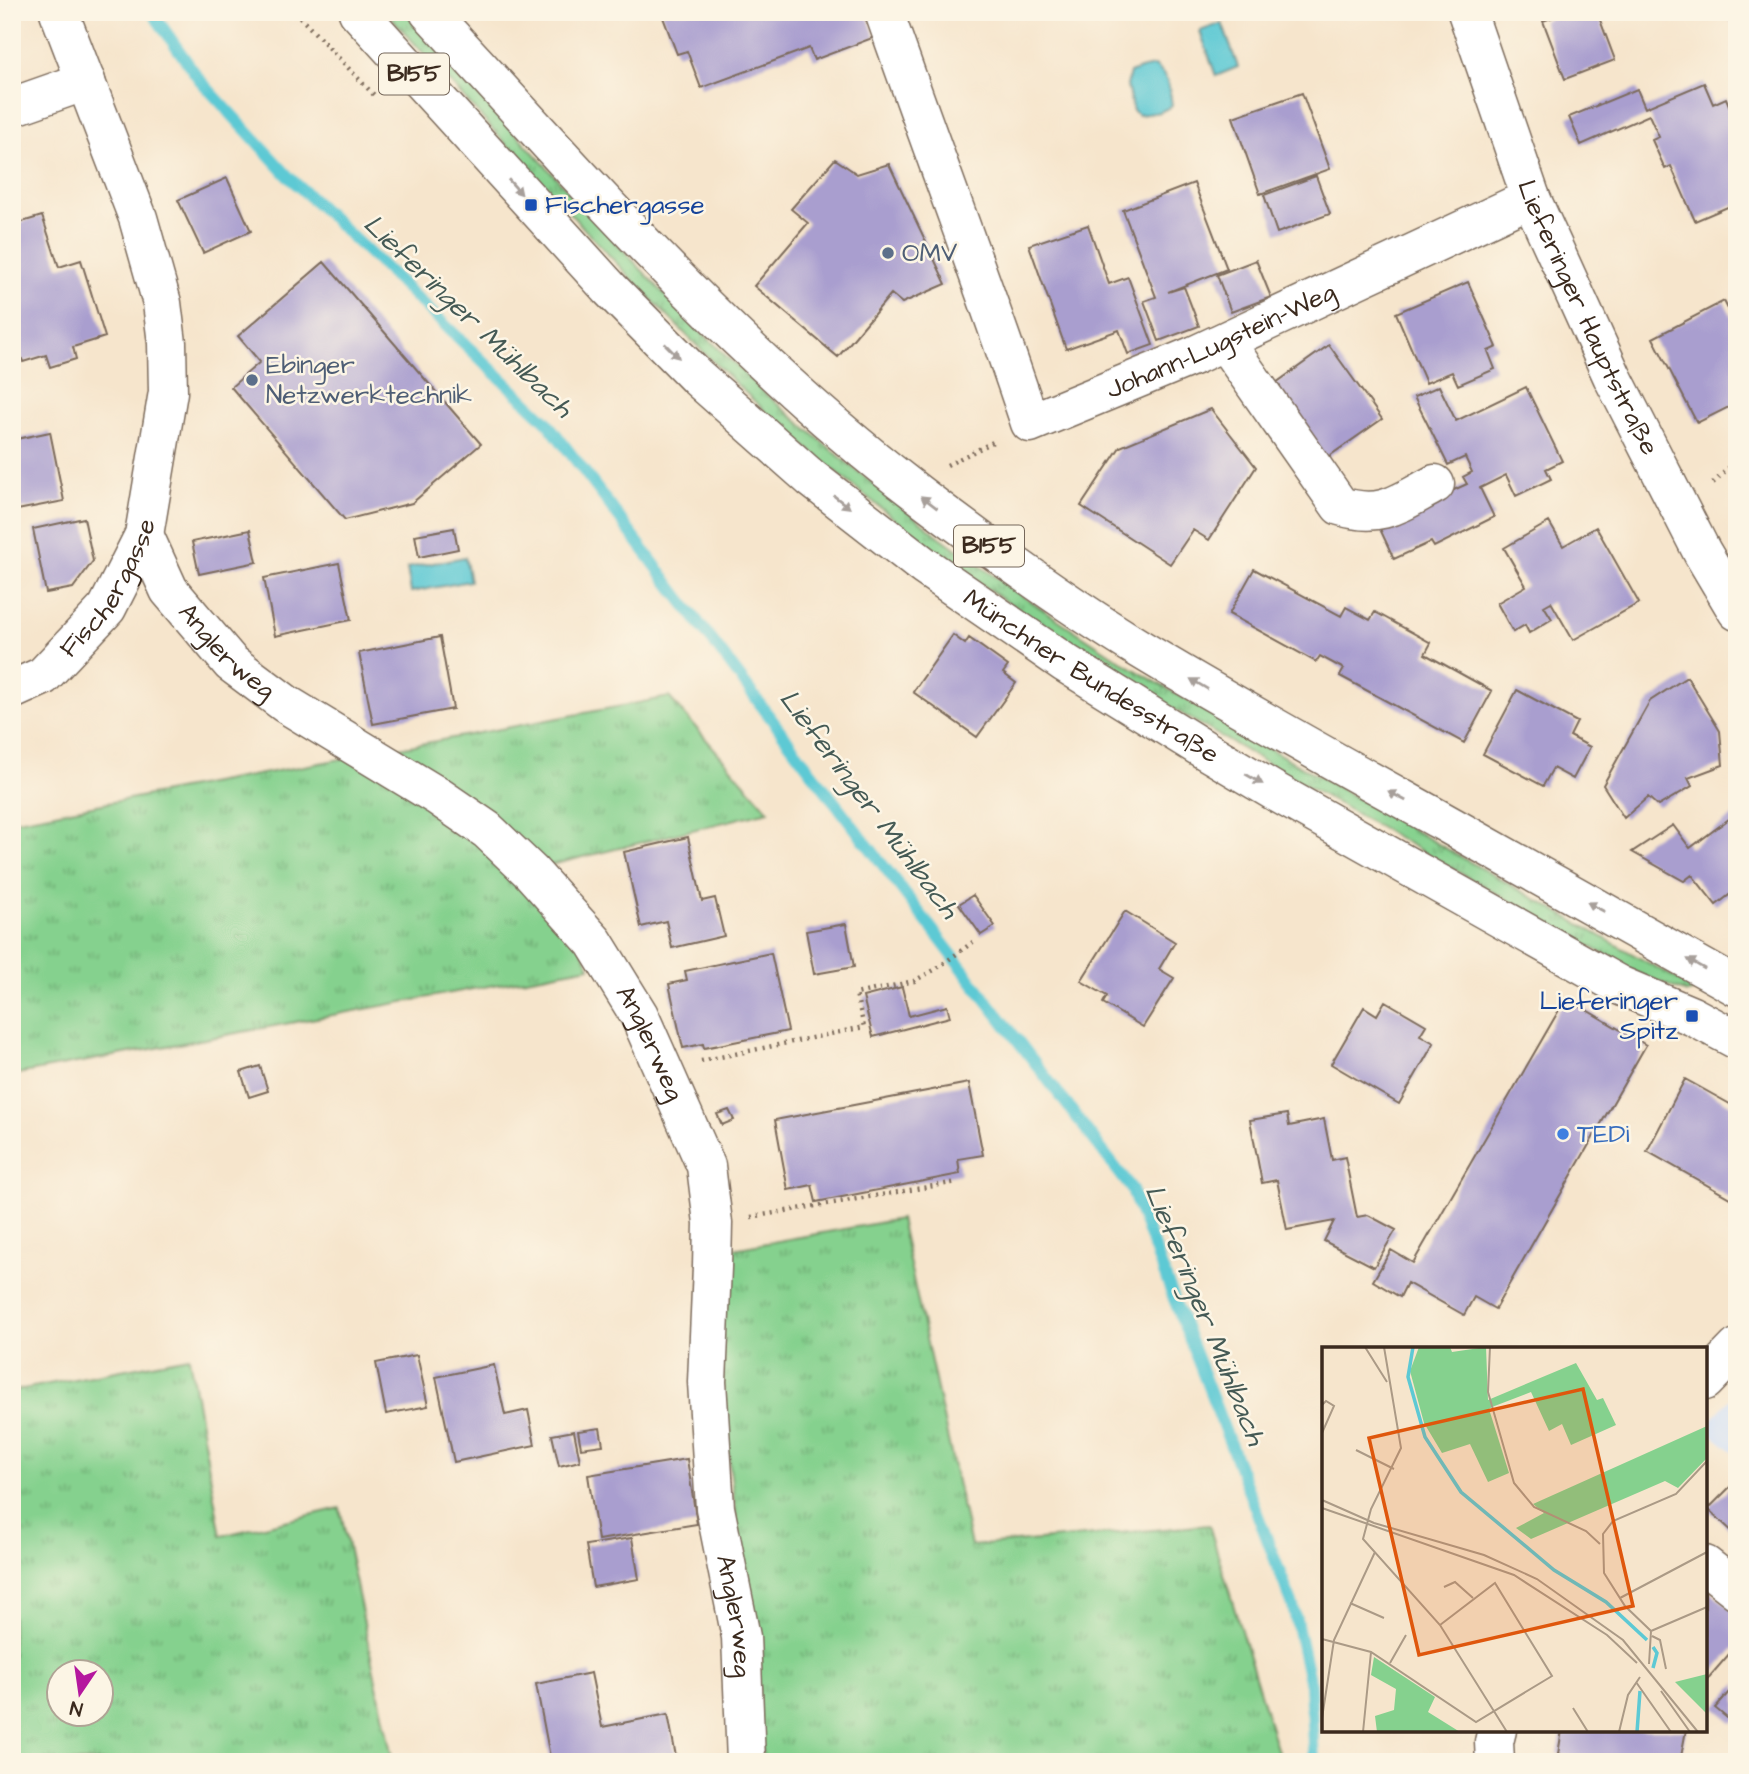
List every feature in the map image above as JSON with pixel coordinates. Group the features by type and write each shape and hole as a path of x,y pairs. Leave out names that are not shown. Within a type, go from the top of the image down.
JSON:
{"street":[{"name":"Fischergasse","path":"12,690 43,676 107,608 144,535 168,392 167,343 162,303 138,218 59,12"},
{"name":"Münchner Bundesstraße","path":"358,12 610,289 697,377 811,478 924,566 1065,663 1274,791 1621,986 1692,1016 1737,1040"},
{"name":"Münchner Bundesstraße","path":"429,12 695,296 781,379 915,491 1022,571 1137,647 1263,722 1737,987"},
{"path":"884,12 1030,423"},
{"name":"Lieferinger Hauptstraße","path":"1467,12 1531,198 1612,376 1702,552 1737,611"},
{"path":"12,107 86,81"},
{"name":"Johann-Lugstein-Weg","path":"1030,423 1225,342 1531,198"},
{"path":"1225,342 1340,506 1359,512 1388,509 1435,484"},
{"name":"Anglerweg","path":"144,535 170,590 231,663 286,704 439,797 486,830 531,872 594,942 639,1015 706,1166 713,1223 707,1382 714,1494 741,1637 746,1762"},
{"path":"1707,1379 1737,1348"},
{"path":"1707,1567 1737,1590"},
{"path":"1494,1762 1496,1732"}],"path":[{"path":"295,12 375,95"},
{"path":"915,491 940,468 1030,423"},
{"path":"663,1069 863,1027 856,995 914,981 977,939"},
{"path":"713,1223 957,1182"}],"shaded area":[{"path":"1737,1392 1737,1455 1707,1431 1707,1424"}],"green space":[{"path":"386,12 405,12 685,316 762,391 940,537 1016,592 1124,663 1249,737 1689,986 1692,992 1687,993 1639,974 1213,732 1067,643 927,544 792,435 702,350 564,207"},
{"path":"669,697 769,811 543,867 590,967 12,1075 12,821"},
{"path":"900,1219 971,1546 1209,1525 1281,1762 763,1762 755,1654 730,1469 720,1354 728,1250"},
{"path":"189,1357 221,1536 340,1508 393,1762 12,1762 12,1391"}],"water":[{"path":"1222,23 1238,67 1216,76 1200,31"},
{"path":"1154,66 1166,78 1172,106 1160,112 1139,115 1133,111 1127,86 1130,73"},
{"path":"465,557 470,581 411,592 407,568"}],"building":[{"path":"661,12 866,12 875,37 814,60 809,48 701,88 687,51 677,54"},
{"path":"1566,12 1597,12 1615,60 1565,79 1543,21"},
{"path":"1723,12 1737,12 1737,21 1733,24"},
{"path":"1704,83 1713,104 1726,98 1737,124 1737,143 1731,146 1737,158 1737,203 1695,221 1671,166 1665,169 1652,140 1659,137 1649,115 1581,145 1569,117 1637,89 1645,108"},
{"path":"1302,93 1330,169 1260,194 1233,117"},
{"path":"835,159 857,174 889,164 946,284 902,303 891,294 838,357 754,286 808,223 791,209"},
{"path":"1316,176 1330,214 1277,233 1264,195"},
{"path":"227,178 251,231 203,253 178,200"},
{"path":"1194,183 1227,269 1168,292 1184,287 1199,326 1159,341 1144,301 1156,297 1123,210"},
{"path":"42,216 59,267 81,260 105,337 73,347 76,359 50,367 46,355 23,362 12,330 12,225"},
{"path":"1088,225 1109,284 1128,277 1153,345 1128,354 1119,330 1066,349 1029,245"},
{"path":"1256,260 1271,297 1231,312 1217,275"},
{"path":"324,262 481,444 412,503 345,520 231,387 260,362 238,336"},
{"path":"1468,282 1497,347 1488,351 1495,369 1458,385 1452,372 1426,383 1396,313"},
{"path":"1724,301 1737,327 1737,403 1697,423 1653,338"},
{"path":"1329,345 1382,419 1322,461 1269,388"},
{"path":"1439,386 1456,421 1526,387 1562,461 1546,469 1551,479 1516,496 1506,475 1480,488 1494,517 1434,547 1431,542 1394,559 1380,529 1417,513 1434,499 1467,484 1463,477 1472,472 1465,457 1448,465 1414,397"},
{"path":"1211,409 1256,467 1209,540 1193,530 1170,564 1081,506 1120,447"},
{"path":"50,432 64,501 12,511 12,440"},
{"path":"84,518 93,561 73,588 46,593 33,529"},
{"path":"1549,522 1563,546 1596,527 1639,603 1573,640 1551,602 1544,606 1552,619 1529,633 1525,625 1513,632 1497,603 1526,586 1504,548"},
{"path":"454,528 458,549 419,557 415,535"},
{"path":"250,530 257,562 199,574 192,542"},
{"path":"339,563 351,620 275,636 264,578"},
{"path":"1254,569 1341,616 1346,607 1370,620 1375,612 1431,643 1425,654 1492,691 1464,743 1340,676 1344,669 1320,656 1316,662 1229,614"},
{"path":"953,635 965,644 969,638 1008,666 1003,673 1016,683 977,737 913,692"},
{"path":"440,637 453,709 373,724 359,653"},
{"path":"1687,677 1720,731 1723,765 1688,778 1692,786 1658,806 1648,797 1624,818 1603,785 1650,701"},
{"path":"1517,690 1577,722 1570,736 1590,747 1573,779 1553,768 1543,786 1483,754"},
{"path":"1737,813 1737,889 1716,905 1692,875 1684,881 1632,852 1673,825 1690,848"},
{"path":"688,837 702,901 715,898 724,936 672,948 666,921 641,927 624,852"},
{"path":"973,895 995,926 981,935 959,904"},
{"path":"1125,911 1175,942 1159,969 1174,978 1143,1027 1103,1003 1107,996 1081,981"},
{"path":"846,924 854,967 814,974 806,931"},
{"path":"771,953 788,1031 704,1048 703,1044 683,1048 669,984 687,980 685,971"},
{"path":"902,987 909,1016 947,1006 950,1017 873,1037 863,997"},
{"path":"1566,998 1646,1045 1495,1309 1474,1297 1464,1315 1407,1283 1400,1297 1373,1281 1391,1250 1413,1263"},
{"path":"1385,1001 1426,1025 1420,1035 1434,1043 1399,1104 1331,1064 1364,1007 1377,1015"},
{"path":"260,1066 268,1091 249,1097 241,1072"},
{"path":"1685,1079 1737,1108 1737,1202 1647,1151"},
{"path":"969,1083 983,1155 958,1159 960,1174 816,1202 812,1185 788,1190 775,1120"},
{"path":"729,1110 734,1120 722,1125 717,1114"},
{"path":"1287,1114 1289,1126 1324,1119 1332,1160 1345,1157 1357,1217 1368,1215 1396,1230 1374,1267 1324,1241 1334,1221 1287,1230 1277,1180 1262,1183 1250,1120"},
{"path":"417,1355 428,1406 386,1414 376,1363"},
{"path":"494,1365 505,1415 528,1410 535,1445 454,1462 436,1377"},
{"path":"600,1428 603,1445 581,1448 578,1431"},
{"path":"574,1431 580,1461 559,1466 552,1435"},
{"path":"687,1459 697,1524 598,1540 588,1475"},
{"path":"1737,1480 1737,1536 1708,1509"},
{"path":"632,1538 639,1579 593,1587 586,1545"},
{"path":"1707,1589 1737,1614 1737,1645 1707,1680"},
{"path":"591,1673 602,1727 668,1714 677,1762 551,1762 536,1684"},
{"path":"1737,1683 1737,1719 1733,1723 1715,1708"},
{"path":"1562,1732 1686,1732 1680,1762 1595,1762 1558,1754"}],"waterway":[{"name":"Lieferinger Mühlbach","path":"152,12 199,79 289,177 546,421 1131,1188 1293,1606 1310,1685 1314,1762"}],"place":[{"name":"Fischergasse","path":"531,205"},
{"name":"OMV","path":"888,253"},
{"name":"Ebinger Netzwerktechnik","path":"252,380"},
{"name":"Lieferinger Spitz","path":"1692,1016"},
{"name":"TEDi","path":"1563,1134"}]}
